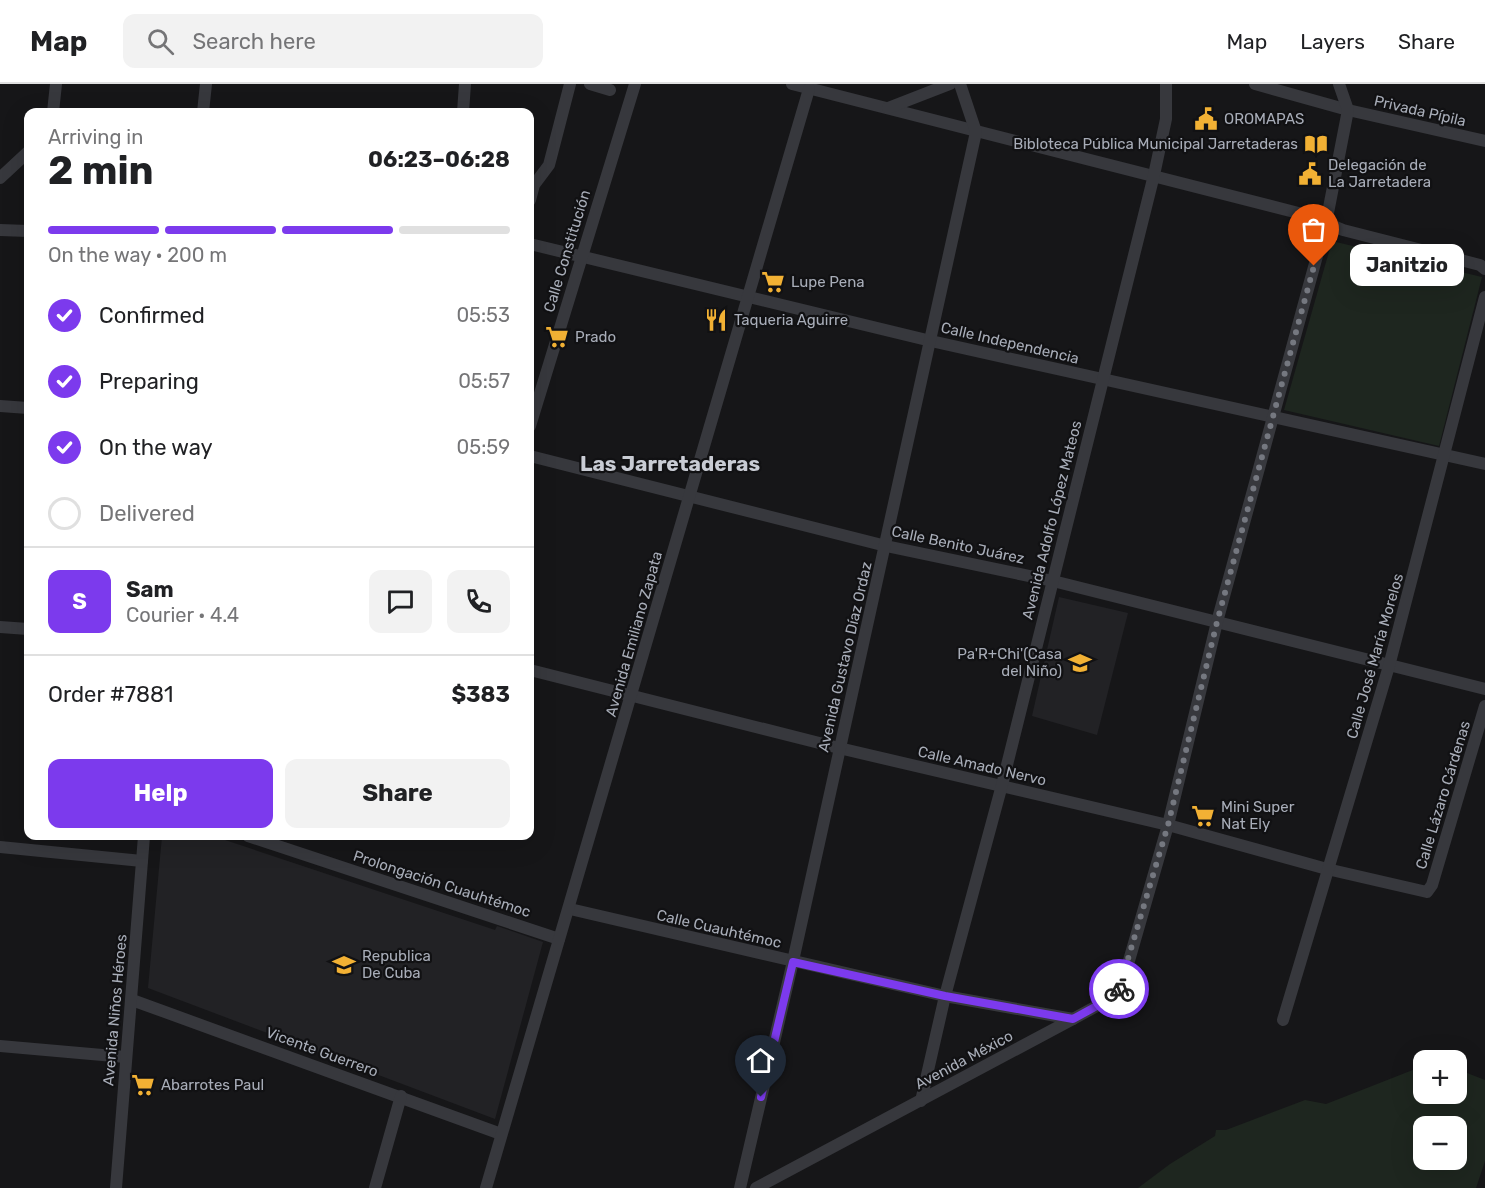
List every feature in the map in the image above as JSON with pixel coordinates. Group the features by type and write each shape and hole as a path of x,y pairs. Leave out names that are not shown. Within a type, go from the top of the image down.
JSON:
{"street":[{"path":"53,108 56,84"},
{"path":"203,108 206,84"},
{"path":"463,108 465,84"},
{"path":"534,185 549,165 570,84"},
{"path":"590,84 610,90"},
{"name":"Calle Constitución","path":"534,413 635,84"},
{"path":"792,84 1310,216 1343,230 1480,265 1485,269"},
{"path":"888,108 950,84"},
{"path":"960,84 976,132"},
{"name":"Avenida Adolfo López Mateos","path":"921,1101 945,996 1002,785 1154,175 1166,119 1166,84"},
{"name":"Privada Pípila","path":"1255,84 1348,110 1485,141"},
{"path":"1339,84 1348,110"},
{"name":"Avenida Emiliano Zapata","path":"486,1188 559,939 570,909 809,89"},
{"name":"Avenida México","path":"756,1188 1115,996 1122,985 1168,825 1217,622 1326,223 1348,110"},
{"name":"Avenida Gustavo Díaz Ordaz","path":"740,1188 886,546 976,132"},
{"path":"0,178 24,156"},
{"path":"0,230 24,231"},
{"name":"Calle Independencia","path":"534,245 748,299 1485,465"},
{"name":"Calle José María Morelos","path":"1283,1020 1389,666 1485,297"},
{"path":"0,406 24,408"},
{"name":"Calle Benito Juárez","path":"534,457 886,546 1053,581 1485,689"},
{"path":"0,627 24,629"},
{"name":"Calle Amado Nervo","path":"534,671 839,748 1168,825 1327,869 1427,892"},
{"name":"Calle Lázaro Cárdenas","path":"1427,892 1432,885 1485,706"},
{"name":"Avenida Niños Héroes","path":"116,1188 144,840"},
{"name":"Prolongación Cuauhtémoc","path":"260,840 559,939"},
{"path":"0,847 142,861"},
{"name":"Calle Cuauhtémoc","path":"570,909 945,996 1073,1019"},
{"name":"Vicente Guerrero","path":"132,1000 501,1134"},
{"path":"0,1046 125,1057"},
{"path":"375,1188 401,1096"}],"shaded area":[{"path":"1332,241 1482,277 1439,446 1284,410"},
{"name":"Pa'R+Chi'(Casa del Niño)","path":"1059,597 1128,613 1097,735 1032,716"},
{"name":"Republica De Cuba","path":"162,840 225,840 495,930 497,926 543,942 495,1119 148,988"},
{"path":"1413,1070 1413,1104 1467,1104 1467,1073 1485,1080 1485,1161 1476,1188 1138,1188 1170,1164 1215,1136 1216,1130 1226,1130 1305,1100 1326,1104"}],"way so far":[{"path":"1119,989 1168,825 1217,622 1314,266"}],"place":[{"name":"OROMAPAS","path":"1206,119"},
{"name":"Bibloteca Pública Municipal Jarretaderas","path":"1316,144"},
{"name":"Delegación de La Jarretadera","path":"1310,174"},
{"name":"Janitzio","path":"1314,266"},
{"name":"Lupe Pena","path":"773,282"},
{"name":"Taqueria Aguirre","path":"716,320"},
{"name":"Prado","path":"557,337"},
{"name":"Pa'R+Chi'(Casa del Niño)","path":"1080,663"},
{"name":"Mini Super Nat Ely","path":"1203,816"},
{"name":"Republica De Cuba","path":"344,965"},
{"name":"Abarrotes Paul","path":"143,1085"}],"district":[{"name":"Las Jarretaderas","path":"670,464"}],"route":[{"path":"761,1097 793,962 945,996 1073,1019 1115,996 1119,989"}]}
